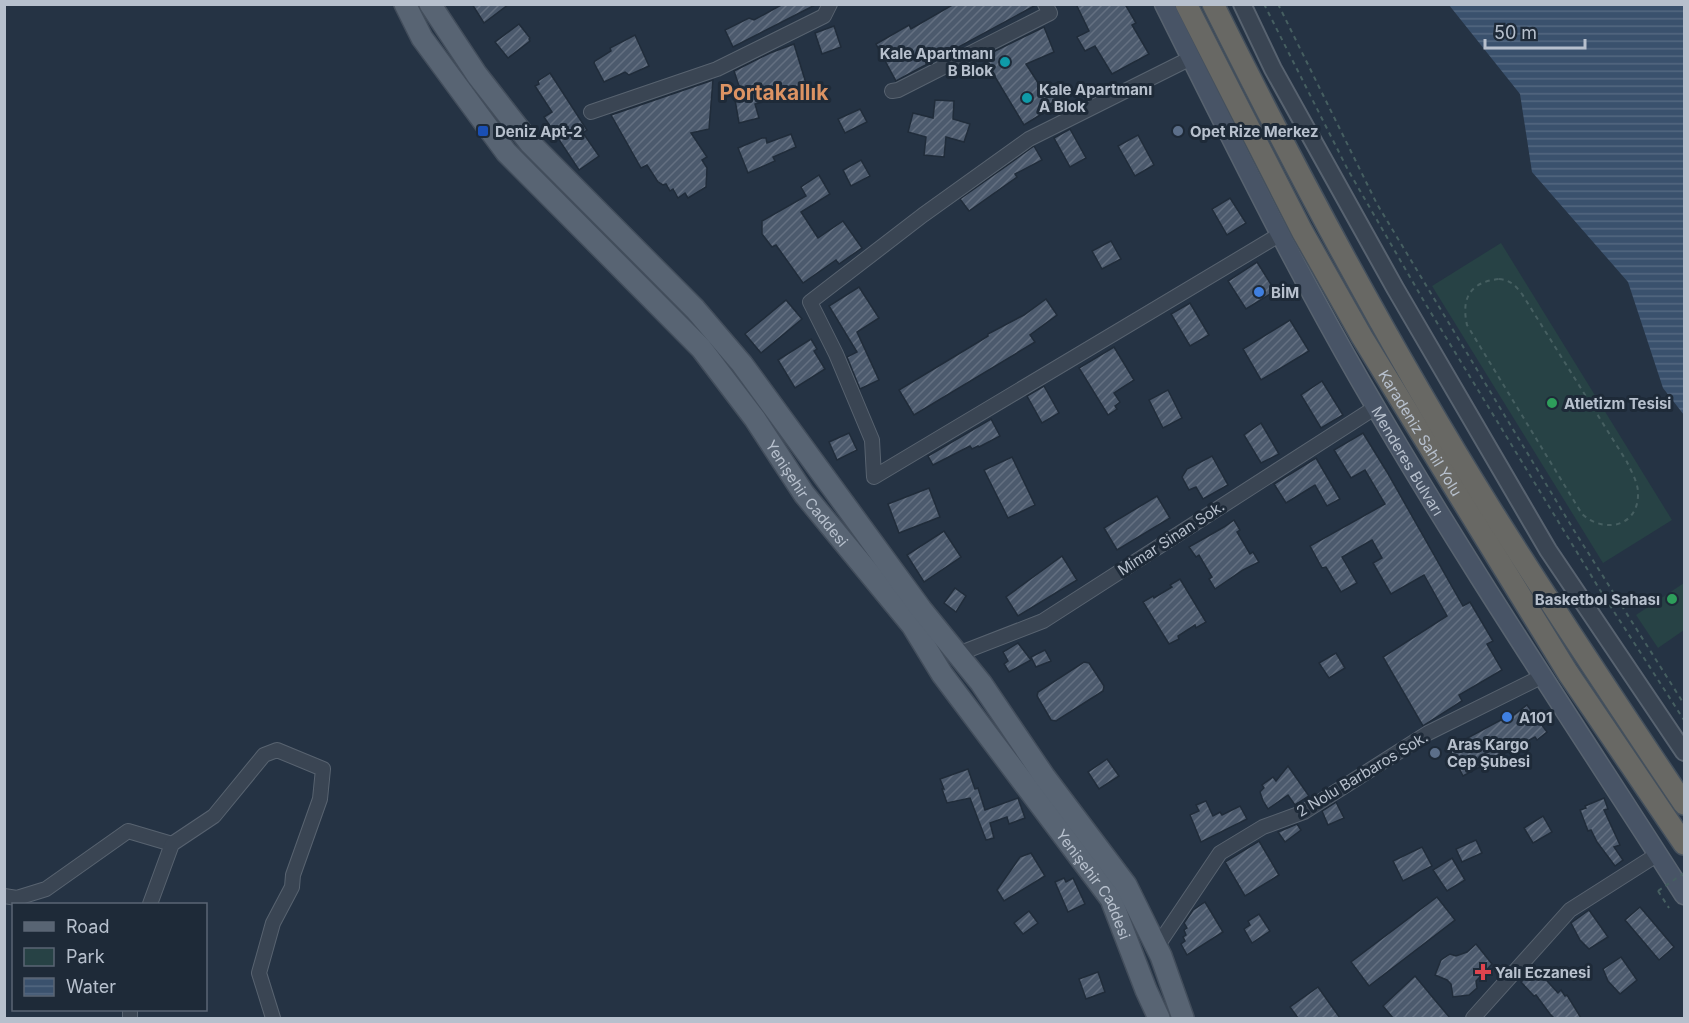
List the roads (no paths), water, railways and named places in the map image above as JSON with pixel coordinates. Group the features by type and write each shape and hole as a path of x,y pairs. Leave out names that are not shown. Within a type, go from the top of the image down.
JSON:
{"highway":[{"name":"Karadeniz Sahil Yolu","path":"1186,4 1297,221 1362,337 1568,673 1684,844"},
{"name":"Karadeniz Sahil Yolu","path":"1213,4 1346,263 1414,380 1504,530 1684,804"}],"main road":[{"name":"Yenişehir Caddesi","path":"405,4 422,38 506,152 701,348 755,419 804,494 912,625 942,674 1111,899 1159,1018"},
{"name":"Yenişehir Caddesi","path":"430,4 477,75 530,143 695,309 742,364 921,609 981,683 1056,793 1126,885 1156,948 1184,1018"},
{"name":"Menderes Bulvarı","path":"1164,4 1279,235 1376,407 1456,542 1684,896"}],"street":[{"path":"591,112 717,69 824,16 830,4"},
{"path":"892,91 1050,14 1045,4"},
{"path":"1242,4 1273,69 1395,288 1548,550 1684,752"},
{"path":"1191,58 1029,139 923,215 810,302 836,354 872,440 874,477 1279,235"},
{"name":"Mimar Sinan Sok.","path":"958,654 1042,621 1376,407"},
{"name":"2 Nolu Barbaros Sok.","path":"1156,948 1220,853 1263,827 1304,812 1428,733 1543,676"},
{"path":"150,903 172,844 214,816 264,755 277,750 323,769 320,799 293,875 292,887 273,923 259,973 273,1018"},
{"path":"4,896 17,898 46,889 129,831 172,844"},
{"path":"1473,1018 1570,910 1658,854"}],"water":[{"path":"1449,5 1684,5 1684,415 1663,388 1628,282 1532,172 1520,94"}],"place":[{"name":"Kale Apartmanı B Blok","path":"1005,62"},
{"name":"Kale Apartmanı A Blok","path":"1027,98"},
{"name":"Deniz Apt-2","path":"483,131"},
{"name":"Opet Rize Merkez","path":"1178,131"},
{"name":"BİM","path":"1259,292"},
{"name":"Atletizm Tesisi","path":"1552,403"},
{"name":"Basketbol Sahası","path":"1672,599"},
{"name":"A101","path":"1507,717"},
{"name":"Aras Kargo Cep Şubesi","path":"1435,753"},
{"name":"Yalı Eczanesi","path":"1483,972"}],"district":[{"name":"Portakallık","path":"774,92"}]}
